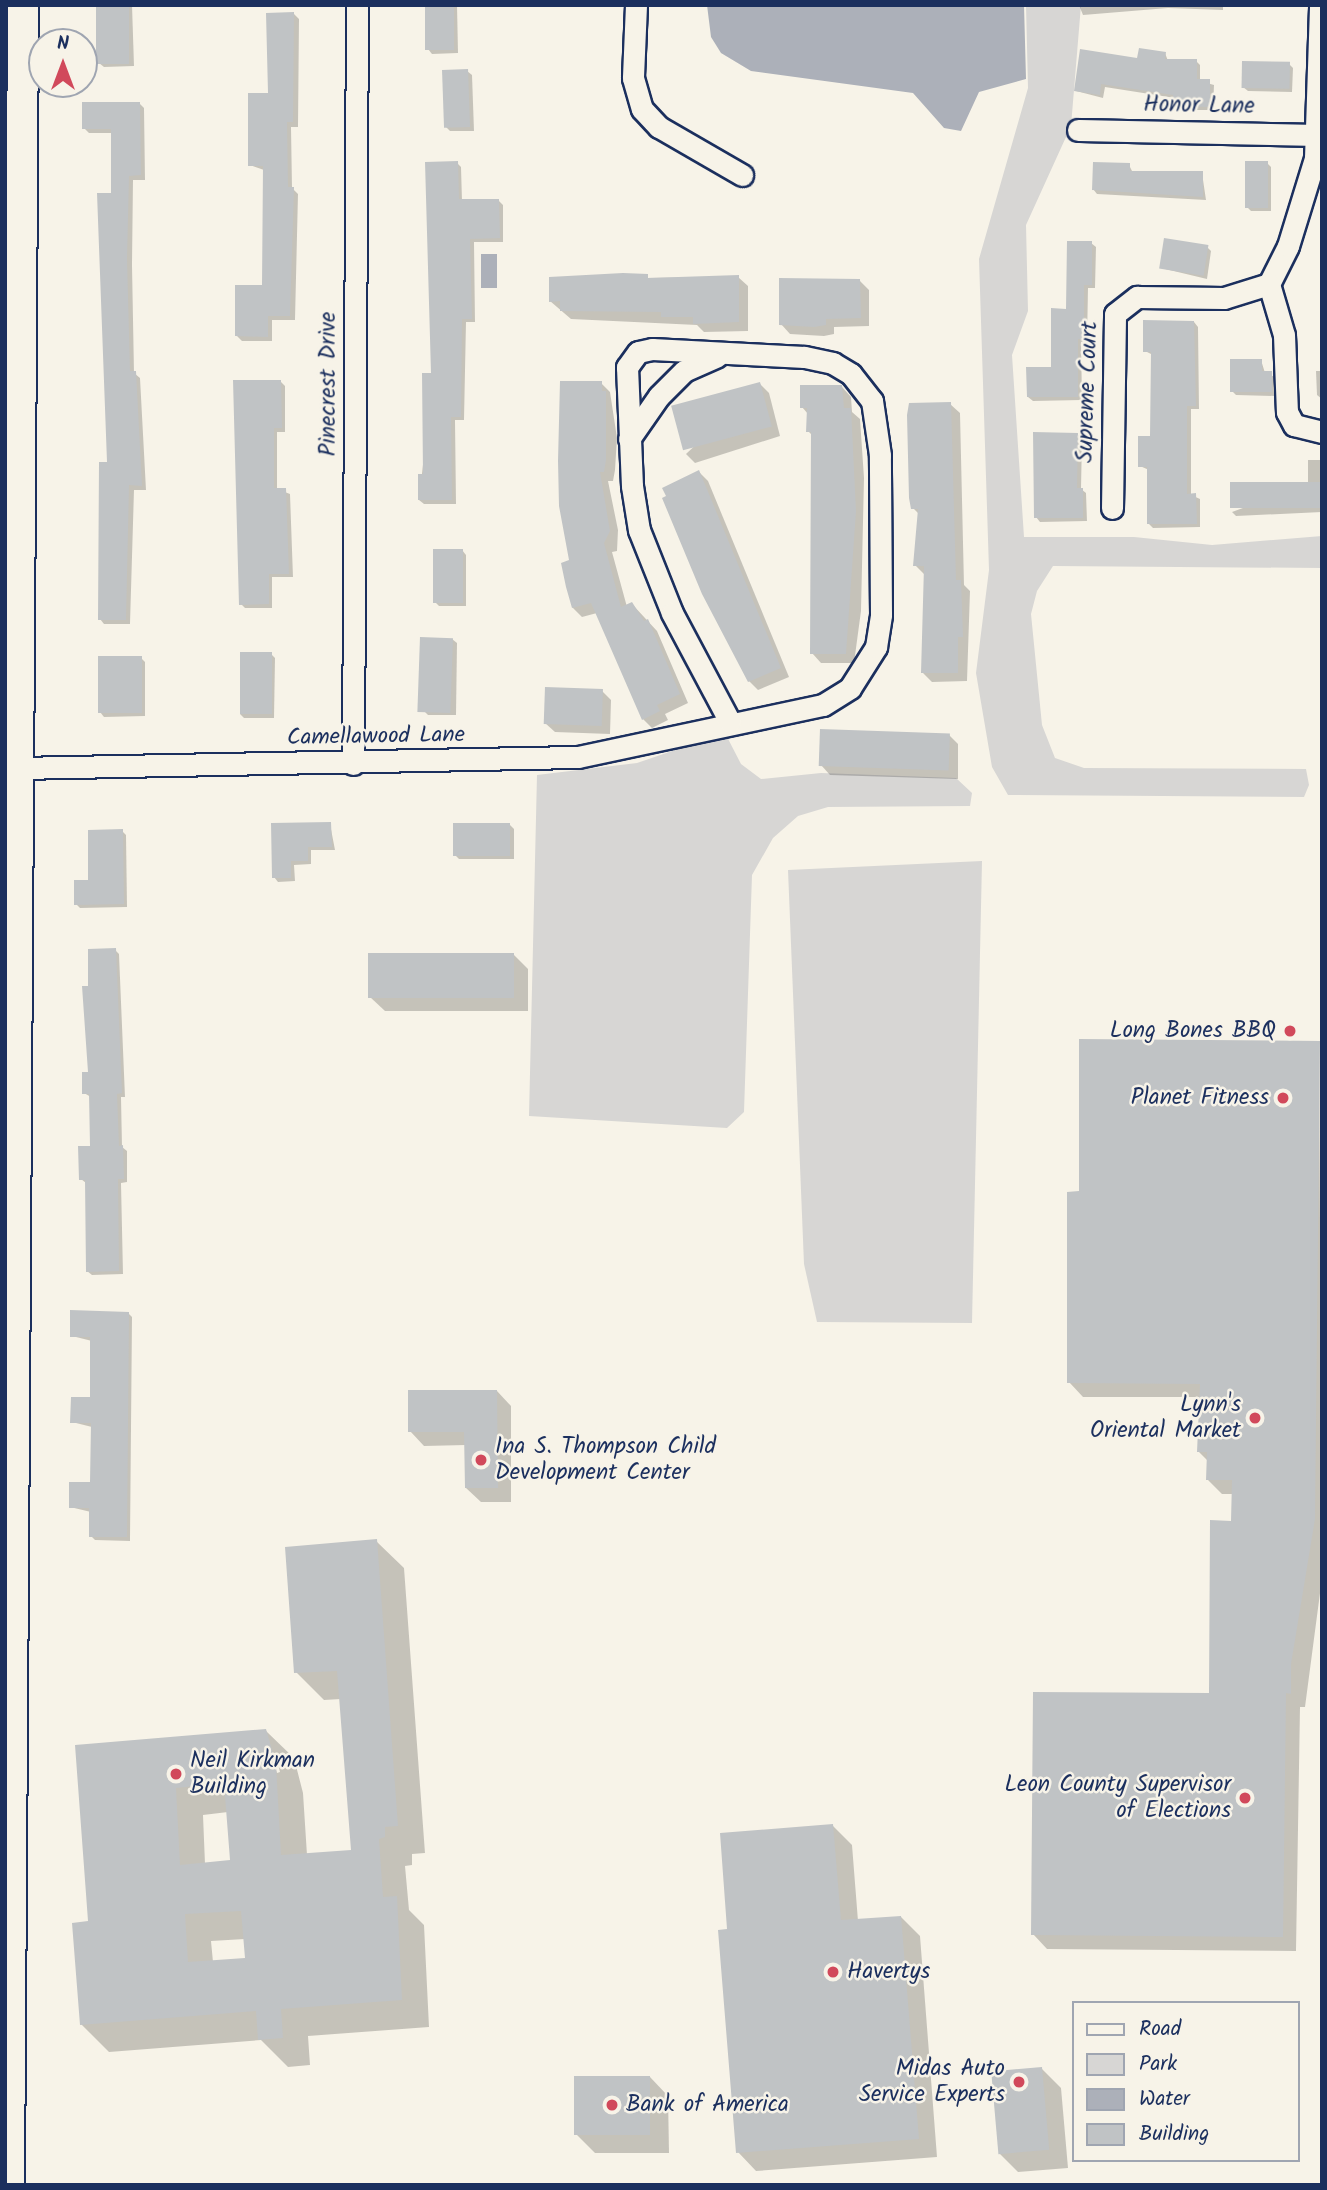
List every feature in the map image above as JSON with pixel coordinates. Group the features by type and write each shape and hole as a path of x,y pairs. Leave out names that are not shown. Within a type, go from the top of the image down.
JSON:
{"street":[{"path":"9,2185 9,1482 18,768 14,103 23,5"},
{"name":"Pinecrest Drive","path":"353,764 357,5"},
{"path":"636,5 633,78 642,110 659,127 742,176"},
{"path":"1320,5 1319,158 1288,246 1269,284 1284,335 1287,412 1294,425 1322,432"},
{"name":"Honor Lane","path":"1078,130 1319,135"},
{"name":"Supreme Court","path":"1112,508 1115,314 1137,298 1224,298 1269,284"},
{"path":"721,355 638,352 627,367 629,439 639,530 652,571 730,722"},
{"path":"629,439 659,396 684,371 721,355"},
{"name":"Camellawood Lane","path":"18,768 353,764 578,757 633,749 730,722 823,705 850,688 876,647 881,614 878,425 864,390 851,374 833,363 804,357 721,355"}],"green space":[{"path":"1026,5 1081,5 1071,126 1026,225 1028,311 1012,355 1024,537 1134,537 1212,545 1322,536 1322,568 1053,566 1037,591 1031,614 1042,725 1055,758 1084,768 1306,769 1309,785 1304,797 1008,795 992,767 976,673 989,570 979,259 1028,88"},
{"path":"725,733 741,764 761,779 821,773 956,778 972,793 970,806 828,807 798,816 773,838 752,875 744,1112 727,1128 529,1116 537,775 637,763"},
{"path":"982,861 972,1323 817,1322 804,1264 788,870"}],"water":[{"path":"707,5 1024,5 1026,79 979,92 961,131 944,128 913,93 751,71 721,53 711,37"},
{"path":"481,254 497,254 497,288 481,288"}],"building":[{"path":"96,5 129,5 129,64 98,64"},
{"path":"425,5 454,5 454,50 425,50"},
{"path":"294,12 293,122 287,122 288,187 294,187 290,316 268,316 268,337 235,336 235,285 262,285 263,166 248,166 248,93 268,93 266,13"},
{"path":"1139,48 1166,52 1165,59 1197,59 1197,79 1210,79 1210,107 1173,106 1173,95 1101,84 1100,95 1074,91 1080,49 1137,58"},
{"path":"1242,61 1290,62 1290,89 1242,88"},
{"path":"468,69 470,127 444,128 442,70"},
{"path":"82,102 140,102 141,175 129,176 127,259 130,371 136,371 142,486 129,485 126,620 98,620 99,462 107,462 97,193 111,193 111,129 82,129"},
{"path":"458,161 459,199 499,199 500,238 470,239 472,319 462,319 461,417 451,417 452,500 418,500 418,474 423,474 422,373 431,373 425,162"},
{"path":"1245,161 1268,161 1268,208 1245,208"},
{"path":"1093,162 1130,163 1130,171 1203,171 1203,197 1092,190"},
{"path":"1164,238 1208,245 1204,276 1159,269"},
{"path":"1067,241 1092,241 1092,285 1084,285 1084,339 1078,339 1078,397 1027,397 1026,367 1051,367 1051,308 1066,309"},
{"path":"648,274 648,278 739,275 739,322 693,324 693,317 661,317 661,312 560,311 560,301 549,302 549,277"},
{"path":"779,278 860,279 861,318 826,319 826,325 814,327 779,325"},
{"path":"1143,320 1194,321 1196,406 1187,406 1187,494 1196,493 1197,524 1147,524 1147,467 1138,467 1138,436 1150,436 1151,352 1143,352"},
{"path":"1230,359 1262,359 1262,371 1272,371 1272,392 1230,392"},
{"path":"233,380 281,380 282,428 274,428 274,488 286,488 289,574 269,574 269,604 239,605"},
{"path":"560,381 602,381 602,391 606,391 606,460 604,472 600,472 610,531 604,543 621,607 632,602 644,621 648,619 680,694 657,705 660,711 642,720 591,603 572,608 566,587 561,563 569,560 559,506"},
{"path":"760,382 772,426 683,450 671,406"},
{"path":"800,385 842,385 844,408 851,408 856,511 846,654 810,654 811,432 806,432 807,408 800,408"},
{"path":"951,402 956,580 961,580 963,637 958,637 958,673 921,673 924,566 913,566 918,509 911,509 909,498 907,415 909,403"},
{"path":"1033,432 1078,433 1077,488 1083,488 1083,518 1034,518"},
{"path":"699,470 781,668 748,682 702,594 662,498 666,496 662,488"},
{"path":"1230,482 1322,482 1322,508 1230,508"},
{"path":"433,549 463,549 463,603 433,603"},
{"path":"420,637 453,638 450,713 417,712"},
{"path":"240,652 272,652 272,714 240,714"},
{"path":"98,656 142,656 142,713 98,713"},
{"path":"545,687 603,689 602,726 544,724"},
{"path":"820,729 950,734 949,771 819,766"},
{"path":"331,822 332,847 308,847 308,861 291,861 291,878 272,878 271,823"},
{"path":"453,823 510,823 510,856 453,856"},
{"path":"123,829 124,904 74,905 74,880 88,880 88,830"},
{"path":"116,948 122,1093 117,1094 119,1146 123,1145 124,1179 118,1179 119,1271 86,1272 85,1180 79,1180 78,1146 90,1146 89,1094 82,1094 82,1072 88,1072 82,986 88,986 88,949"},
{"path":"368,953 514,953 514,998 368,998"},
{"path":"1079,1039 1320,1041 1315,1519 1291,1664 1291,1694 1286,1693 1283,1937 1031,1935 1033,1692 1209,1693 1210,1520 1231,1521 1232,1480 1206,1480 1207,1452 1197,1452 1200,1384 1067,1383 1067,1192 1079,1191"},
{"path":"70,1310 129,1312 127,1537 89,1537 89,1508 69,1508 69,1482 90,1482 91,1423 70,1423 71,1397 90,1397 90,1337 70,1337"},
{"name":"Ina S. Thompson Child Development Center","path":"408,1390 497,1390 498,1488 465,1488 464,1432 408,1432"},
{"name":"Neil Kirkman Building","path":"377,1539 398,1826 385,1827 385,1837 379,1839 383,1897 397,1896 402,2000 281,2009 283,2038 258,2040 256,2011 80,2025 72,1923 88,1921 75,1745 266,1729 276,1764 281,1855 351,1850 337,1671 294,1673 285,1547","holes":["224,1783 230,1860 180,1865 176,1788","241,1911 245,1958 188,1962 185,1914"]},
{"path":"833,1824 841,1920 901,1916 919,2139 736,2153 718,1930 727,1929 720,1833"},
{"path":"1042,2067 1049,2150 998,2154 991,2071"},
{"name":"Bank of America","path":"574,2076 650,2076 650,2135 574,2135"}],"place":[{"name":"Long Bones BBQ","path":"1290,1031"},
{"name":"Planet Fitness","path":"1283,1098"},
{"name":"Lynn's Oriental Market","path":"1255,1418"},
{"name":"Ina S. Thompson Child Development Center","path":"481,1460"},
{"name":"Neil Kirkman Building","path":"176,1774"},
{"name":"Leon County Supervisor of Elections","path":"1245,1798"},
{"name":"Havertys","path":"833,1972"},
{"name":"Midas Auto Service Experts","path":"1019,2082"},
{"name":"Bank of America","path":"612,2105"}]}
